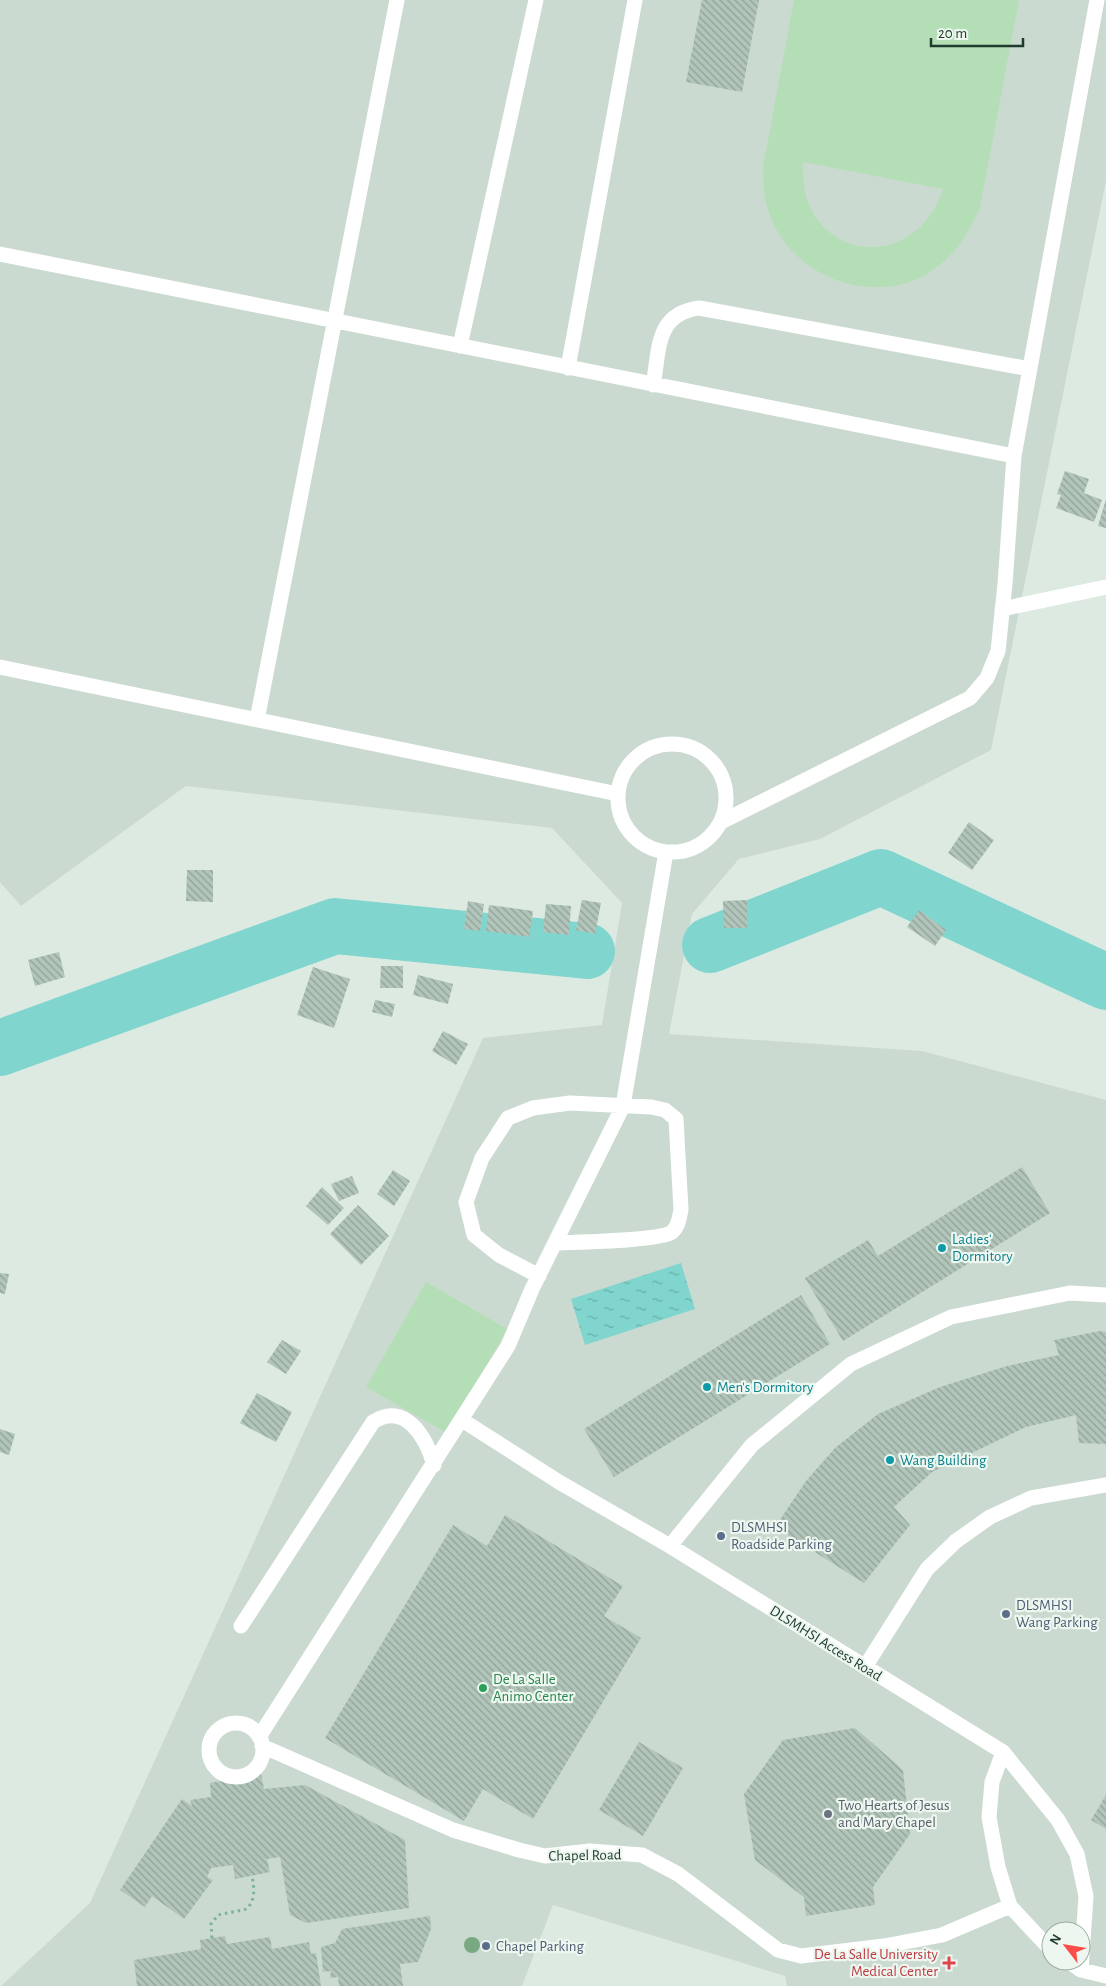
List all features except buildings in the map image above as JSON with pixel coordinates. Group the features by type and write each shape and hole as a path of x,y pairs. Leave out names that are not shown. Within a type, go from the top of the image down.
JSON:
{"street":[{"path":"257,720 398,0"},
{"path":"460,346 536,0"},
{"path":"568,368 635,0"},
{"path":"721,822 970,698 987,678 998,650 1014,456 1097,0"},
{"path":"0,254 1014,456"},
{"path":"653,385 664,329 671,318 684,310 699,308 1030,369"},
{"path":"1002,609 1106,587"},
{"path":"0,667 618,794"},
{"path":"678,744 694,749 709,758 720,772 726,797 721,822 711,836 698,845 682,851 666,852 650,848 636,839 625,826 619,811 618,794 622,777 631,762 644,751 661,745 678,744"},
{"path":"434,1464 508,1346 539,1276 622,1106 666,852"},
{"path":"539,1276 499,1255 474,1235 466,1202 482,1158 508,1118 532,1108 570,1103 651,1107 665,1110 676,1119 681,1210 678,1224 671,1233 652,1237 555,1243"},
{"path":"670,1546 752,1445 851,1364 951,1317 1070,1293 1106,1295"},
{"path":"241,1626 373,1422 382,1416 397,1415 416,1427 429,1448 434,1464"},
{"name":"DLSMHSI Access Road","path":"462,1420 559,1482 670,1546 1004,1752"},
{"name":"Chapel Road","path":"434,1464 261,1741 453,1830 519,1850 545,1856 590,1852 642,1855 678,1874 778,1950 801,1956 884,1946 942,1935 1010,1906"},
{"path":"865,1667 928,1569 956,1541 990,1517 1031,1498 1106,1485"},
{"path":"1041,1939 1010,1906 998,1867 989,1817 992,1782 1004,1752 1058,1820 1077,1854 1086,1896 1084,1921"},
{"path":"1085,1971 1106,1976"}],"path":[{"path":"212,1938 211,1924 218,1915 247,1909 252,1902 255,1895 252,1875"}],"shaded area":[{"path":"0,0 1106,0 1106,181 991,750 820,839 739,859 692,914 669,1034 922,1051 1106,1100 1106,1986 787,1986 785,1976 553,1905 522,1986 1,1986 90,1903 483,1038 602,1025 622,903 552,828 186,786 21,906 0,882"}],"green space":[{"path":"794,0 1019,0 980,207 970,228 958,246 951,255 933,270 901,284 878,287 854,285 832,278 811,267 793,252 779,234 766,202 763,167","holes":["803,162 943,189 928,218 907,237 884,246 859,246 836,237 818,220 806,195"]},
{"path":"426,1282 507,1329 447,1433 366,1387"}],"water":[{"path":"681,1263 695,1309 585,1345 571,1299"}],"waterway":[{"path":"710,945 881,877 1106,982"},
{"path":"0,1048 335,926 587,951"}],"place":[{"name":"Ladies' Dormitory","path":"942,1248"},
{"name":"Men's Dormitory","path":"707,1387"},
{"name":"Wang Building","path":"890,1460"},
{"name":"DLSMHSI Roadside Parking","path":"721,1536"},
{"name":"DLSMHSI Wang Parking","path":"1006,1614"},
{"name":"De La Salle Animo Center","path":"483,1688"},
{"name":"Two Hearts of Jesus and Mary Chapel","path":"828,1814"},
{"name":"Chapel Parking","path":"486,1946"},
{"name":"De La Salle University Medical Center","path":"949,1963"}]}
